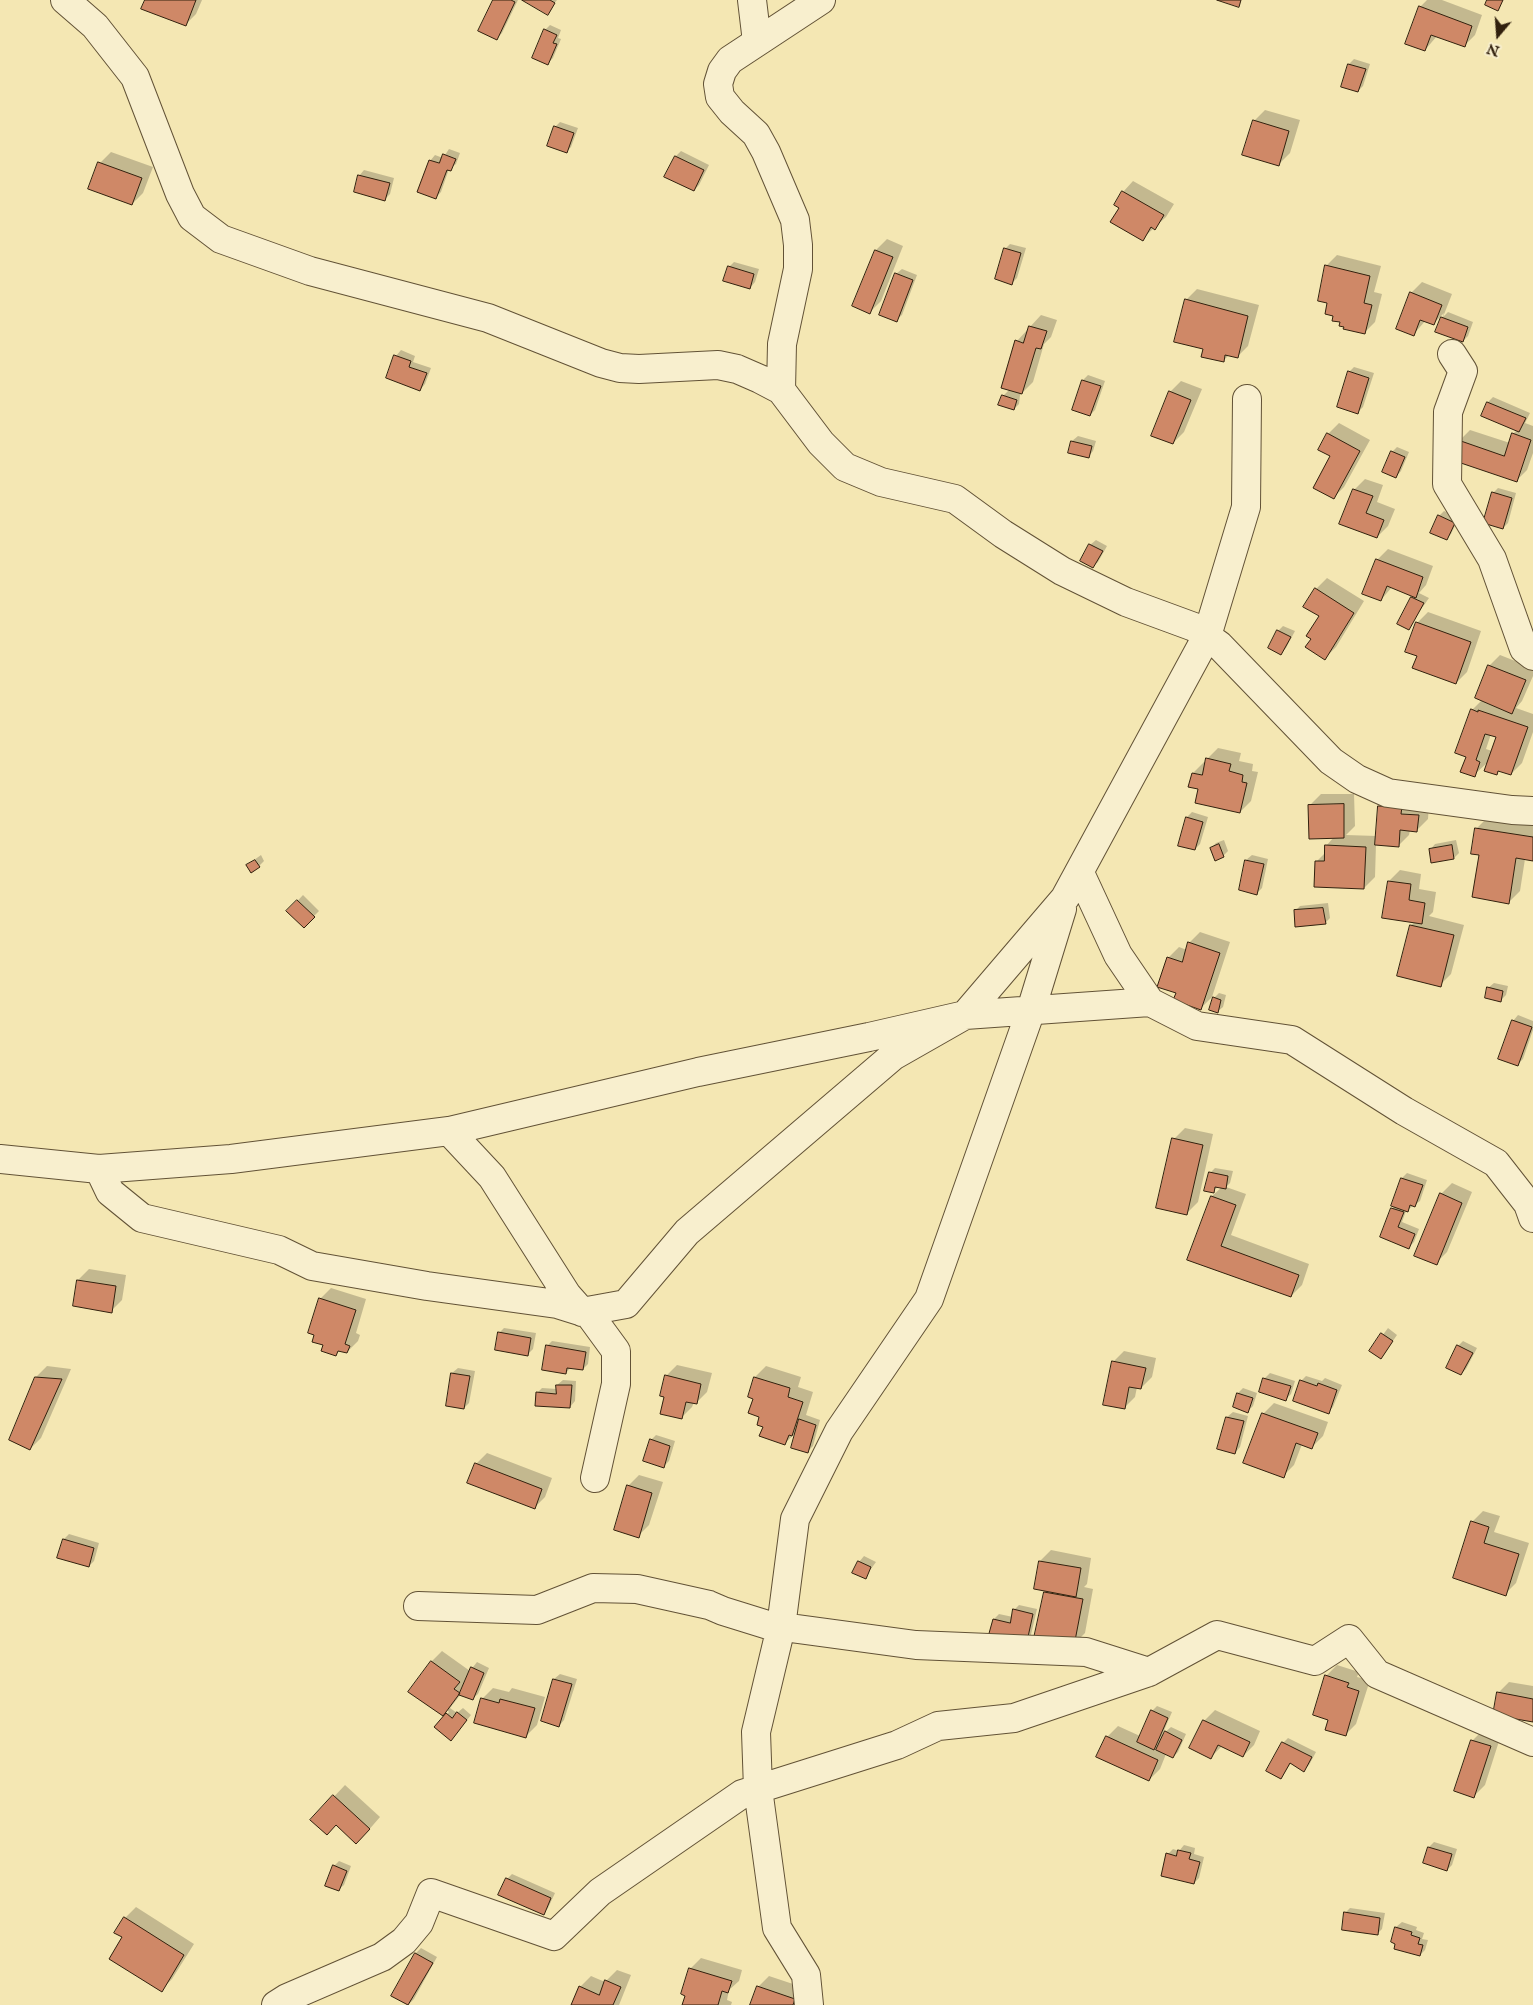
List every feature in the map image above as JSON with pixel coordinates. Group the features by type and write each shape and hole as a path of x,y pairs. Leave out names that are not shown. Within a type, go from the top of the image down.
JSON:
{"street":[{"path":"65,0 95,26 134,77 180,194 192,217 221,239 310,270 488,318 610,366 639,369 718,365 737,369 760,378 781,390 820,443 845,467 881,482 955,499 1003,534 1062,571 1126,602 1194,627 1219,645 1330,761 1357,779 1388,793 1512,810 1533,811"},
{"path":"752,0 757,42"},
{"path":"781,390 782,344 798,269 795,220 766,152 756,134 732,112 720,97 718,90 722,71 730,60 821,0"},
{"path":"1452,354 1463,371 1448,412 1447,484 1492,559 1524,649 1533,656"},
{"path":"582,1312 626,1304 687,1232 878,1068 893,1056 965,1015 1065,898 1207,636 1246,508 1247,399"},
{"path":"1080,872 1118,955 1150,1002 1197,1026 1292,1040 1404,1111 1496,1163 1528,1204 1533,1218"},
{"path":"809,2005 806,1975 777,1928 758,1789 756,1732 781,1627 795,1519 839,1431 929,1299 1031,1010 1065,898"},
{"path":"0,1159 99,1170 231,1159 449,1131 698,1072 869,1038 965,1015 1150,1002"},
{"path":"449,1131 492,1177 567,1295 582,1312"},
{"path":"99,1170 110,1192 142,1218 278,1250 312,1266 427,1286 557,1304 589,1314 616,1351 616,1384 595,1478"},
{"path":"418,1606 537,1610 593,1588 637,1589 708,1604 723,1611 781,1627 916,1645 1086,1652 1148,1672"},
{"path":"276,2005 287,1998 382,1957 404,1941 419,1923 431,1893 554,1936 600,1892 742,1794 897,1745 938,1726 1014,1718 1148,1672 1217,1635 1315,1661 1349,1639 1377,1674 1533,1742"}],"building":[{"path":"145,0 196,0 186,26 141,9"},
{"path":"493,0 511,0 515,2 497,40 478,31"},
{"path":"522,0 550,0 555,3 548,15"},
{"path":"1217,0 1241,0 1239,7"},
{"path":"1487,0 1503,0 1498,11 1485,5"},
{"path":"1419,6 1472,26 1465,47 1431,35 1425,51 1405,44"},
{"path":"544,29 557,35 553,43 557,44 548,65 532,58"},
{"path":"1348,64 1366,69 1358,92 1341,87"},
{"path":"1253,120 1289,131 1279,166 1242,155"},
{"path":"554,126 574,133 567,153 547,146"},
{"path":"443,154 456,159 451,171 447,170 436,199 417,192 429,160 439,163"},
{"path":"675,156 704,170 694,191 664,177"},
{"path":"98,162 142,178 132,205 88,189"},
{"path":"358,175 390,183 385,201 354,192"},
{"path":"1122,191 1164,215 1155,230 1151,227 1143,241 1110,222 1119,208 1114,205"},
{"path":"1004,248 1021,253 1012,285 995,279"},
{"path":"875,250 893,257 870,314 852,306"},
{"path":"1325,265 1370,276 1364,303 1372,305 1365,334 1343,329 1344,327 1339,326 1340,322 1332,321 1333,316 1325,314 1327,303 1318,301"},
{"path":"728,266 754,274 750,289 723,281"},
{"path":"895,273 913,280 897,322 879,315"},
{"path":"1410,292 1442,305 1434,325 1420,320 1414,336 1396,329"},
{"path":"1185,299 1248,316 1238,358 1225,355 1224,362 1201,357 1203,349 1174,342"},
{"path":"1441,317 1468,327 1463,342 1435,332"},
{"path":"1029,326 1047,331 1041,349 1036,348 1022,394 1001,388 1015,340 1023,343"},
{"path":"394,355 411,361 409,367 427,373 420,391 386,378"},
{"path":"1348,371 1369,378 1358,414 1337,407"},
{"path":"1082,380 1101,386 1090,416 1072,410"},
{"path":"1169,391 1191,400 1173,444 1151,436"},
{"path":"1002,395 1017,400 1014,410 998,405"},
{"path":"1487,402 1526,418 1519,432 1481,416"},
{"path":"1327,433 1360,451 1334,499 1313,488 1330,456 1318,450"},
{"path":"1512,433 1531,440 1517,482 1452,460 1458,440 1504,456"},
{"path":"1071,441 1092,446 1089,458 1068,453"},
{"path":"1391,451 1405,457 1396,478 1382,472"},
{"path":"1353,489 1373,496 1366,513 1384,520 1377,538 1339,524"},
{"path":"1492,492 1512,498 1503,529 1483,523"},
{"path":"1438,515 1455,523 1447,540 1430,533"},
{"path":"1089,544 1103,551 1093,568 1080,561"},
{"path":"1376,559 1423,577 1416,598 1387,586 1381,601 1362,594"},
{"path":"1315,588 1354,613 1325,660 1305,647 1311,639 1306,636 1319,616 1303,607"},
{"path":"1411,597 1424,603 1409,630 1397,624"},
{"path":"1416,622 1471,642 1456,684 1412,668 1417,656 1405,652"},
{"path":"1277,630 1291,637 1281,655 1268,648"},
{"path":"1488,665 1526,680 1512,714 1475,698"},
{"path":"1471,709 1528,727 1511,775 1498,771 1497,775 1484,771 1496,737 1485,734 1476,760 1480,762 1475,777 1460,772 1466,757 1455,753"},
{"path":"1206,758 1231,764 1229,771 1243,775 1242,782 1247,783 1240,813 1195,803 1198,789 1188,787 1192,773 1202,775"},
{"path":"1344,804 1344,838 1309,839 1308,805"},
{"path":"1378,806 1402,807 1401,814 1419,815 1417,832 1400,830 1399,847 1375,845"},
{"path":"1186,817 1203,822 1195,850 1178,846"},
{"path":"1475,828 1533,837 1533,861 1516,858 1509,904 1472,897 1479,855 1471,854"},
{"path":"1219,844 1224,857 1215,861 1210,848"},
{"path":"1325,845 1366,847 1364,889 1314,887 1315,861 1324,861"},
{"path":"1452,845 1454,859 1431,863 1429,849"},
{"path":"255,860 260,867 251,873 246,865"},
{"path":"1245,860 1264,864 1257,895 1239,890"},
{"path":"1388,881 1411,884 1409,900 1425,903 1422,924 1382,918"},
{"path":"297,900 315,917 304,928 286,911"},
{"path":"1323,908 1326,924 1295,927 1294,910"},
{"path":"1410,925 1454,935 1441,987 1397,976"},
{"path":"1188,942 1220,953 1201,1010 1173,1000 1176,993 1157,987 1167,957 1182,962"},
{"path":"1487,987 1503,991 1501,1002 1485,998"},
{"path":"1213,997 1221,1000 1218,1013 1209,1010"},
{"path":"1512,1020 1532,1027 1518,1066 1498,1059"},
{"path":"1172,1138 1203,1145 1187,1215 1156,1208"},
{"path":"1209,1172 1228,1176 1226,1189 1215,1187 1214,1193 1204,1191"},
{"path":"1401,1178 1423,1185 1415,1207 1410,1205 1408,1212 1391,1206"},
{"path":"1440,1193 1462,1203 1437,1265 1414,1256"},
{"path":"1211,1196 1236,1205 1221,1246 1299,1275 1291,1297 1187,1260"},
{"path":"1391,1208 1404,1212 1398,1227 1415,1234 1409,1249 1380,1237"},
{"path":"77,1280 116,1286 112,1313 73,1306"},
{"path":"319,1298 356,1310 345,1344 350,1346 347,1353 338,1351 336,1356 321,1351 323,1345 312,1342 314,1335 308,1333"},
{"path":"498,1332 531,1338 528,1356 495,1350"},
{"path":"1381,1333 1393,1341 1381,1359 1369,1351"},
{"path":"546,1345 586,1352 583,1370 567,1368 566,1374 542,1370"},
{"path":"1457,1345 1473,1353 1461,1375 1446,1368"},
{"path":"1112,1361 1146,1368 1141,1389 1129,1387 1125,1409 1103,1405"},
{"path":"451,1373 470,1376 464,1409 446,1406"},
{"path":"665,1375 701,1384 697,1404 686,1402 682,1419 660,1414 664,1397 660,1396"},
{"path":"35,1377 62,1379 30,1450 9,1440"},
{"path":"754,1377 790,1388 788,1397 803,1402 792,1436 789,1435 785,1445 759,1436 763,1427 757,1425 759,1417 748,1413 753,1399 748,1397"},
{"path":"1263,1378 1291,1386 1286,1401 1259,1392"},
{"path":"1300,1380 1317,1386 1318,1383 1337,1390 1329,1414 1293,1401"},
{"path":"556,1385 572,1385 570,1408 535,1406 536,1392 556,1394"},
{"path":"1237,1393 1253,1398 1248,1413 1233,1407"},
{"path":"1262,1413 1318,1433 1312,1449 1296,1443 1284,1478 1243,1463"},
{"path":"1226,1417 1244,1421 1235,1454 1217,1449"},
{"path":"799,1419 816,1425 808,1453 791,1448"},
{"path":"650,1439 670,1446 664,1468 643,1461"},
{"path":"475,1463 542,1489 535,1509 467,1483"},
{"path":"627,1485 652,1493 639,1538 614,1530"},
{"path":"1471,1521 1489,1527 1484,1543 1519,1554 1506,1596 1453,1578"},
{"path":"63,1539 94,1548 89,1567 57,1558"},
{"path":"858,1561 871,1567 866,1579 852,1573"},
{"path":"1039,1561 1081,1568 1076,1597 1034,1589"},
{"path":"1044,1592 1083,1599 1074,1646 1034,1638"},
{"path":"1013,1609 1033,1614 1026,1646 988,1637 993,1619 1010,1623"},
{"path":"431,1661 460,1682 454,1689 460,1693 443,1716 408,1692"},
{"path":"471,1667 484,1673 473,1700 459,1695"},
{"path":"1325,1675 1349,1683 1347,1687 1359,1691 1346,1736 1325,1730 1328,1720 1313,1715"},
{"path":"553,1679 572,1684 559,1727 541,1721"},
{"path":"1497,1692 1533,1699 1533,1722 1493,1715"},
{"path":"481,1698 499,1703 500,1699 535,1708 526,1738 474,1723"},
{"path":"1151,1710 1168,1718 1154,1750 1137,1742"},
{"path":"457,1712 467,1720 451,1741 434,1727 446,1713 452,1718"},
{"path":"1203,1720 1250,1742 1243,1757 1218,1745 1211,1759 1189,1748"},
{"path":"1165,1731 1182,1740 1173,1758 1156,1750"},
{"path":"1106,1736 1158,1760 1149,1781 1096,1757"},
{"path":"1471,1740 1491,1746 1474,1798 1454,1791"},
{"path":"1282,1742 1312,1757 1304,1772 1290,1763 1281,1779 1266,1771"},
{"path":"333,1795 370,1829 356,1844 336,1825 327,1835 310,1820"},
{"path":"1428,1847 1452,1854 1447,1871 1423,1863"},
{"path":"1178,1850 1191,1853 1189,1859 1200,1862 1194,1884 1161,1876 1166,1853 1176,1856"},
{"path":"333,1865 347,1871 339,1891 325,1886"},
{"path":"506,1878 551,1898 544,1915 498,1895"},
{"path":"1344,1912 1380,1918 1378,1935 1342,1930"},
{"path":"124,1917 184,1955 162,1992 109,1959 122,1937 114,1933"},
{"path":"1395,1927 1412,1932 1411,1935 1420,1938 1418,1944 1423,1945 1420,1956 1394,1949 1395,1944 1391,1942"},
{"path":"415,1953 433,1963 408,2005 391,1996"},
{"path":"689,1968 732,1981 728,1993 722,1991 718,2005 682,2005 685,1996 681,1994"},
{"path":"605,1980 621,1987 613,2005 571,2005 579,1986 599,1995"},
{"path":"757,1986 795,1999 793,2005 750,2005"}]}
